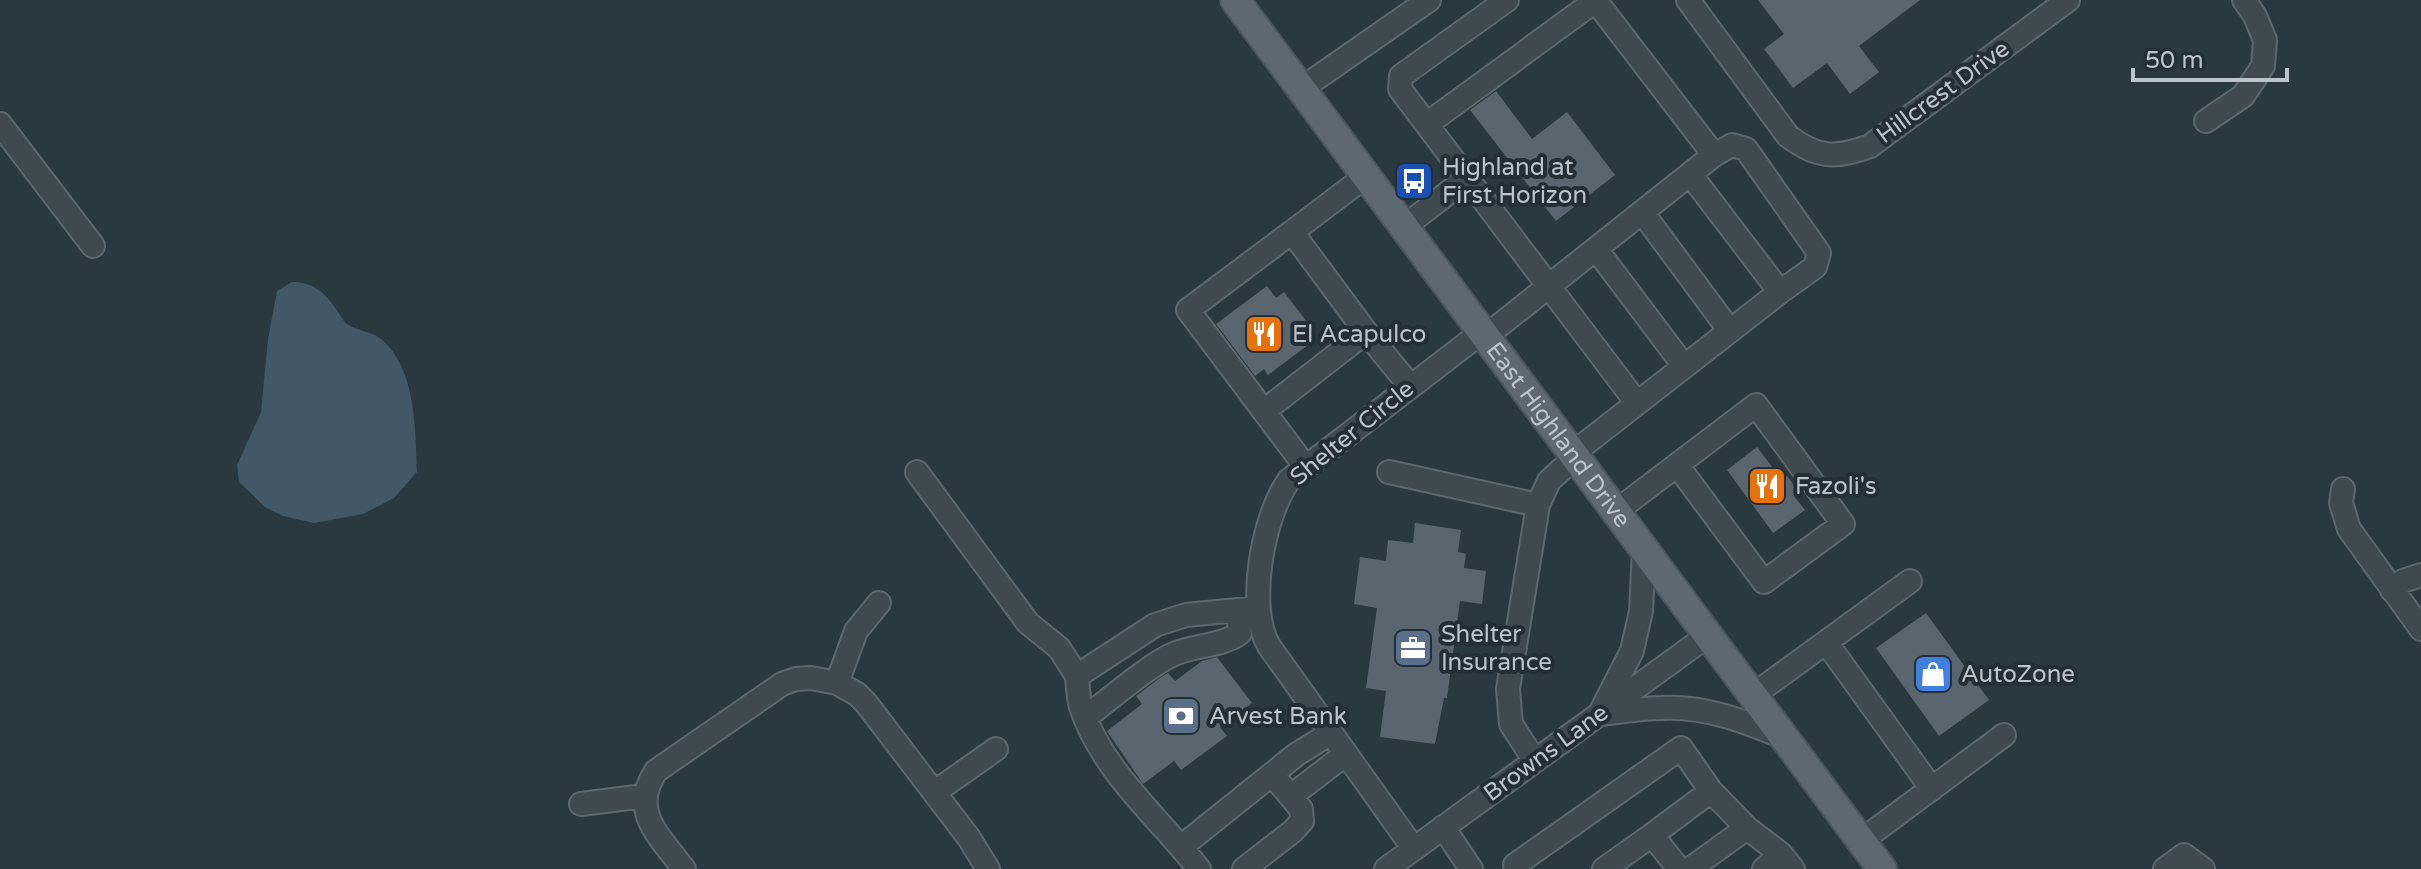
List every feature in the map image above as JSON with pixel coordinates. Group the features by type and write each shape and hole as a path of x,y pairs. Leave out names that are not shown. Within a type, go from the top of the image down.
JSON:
{"main road":[{"name":"East Highland Drive","path":"1235,0 1882,869"}],"street":[{"path":"1301,89 1429,0"},
{"path":"1507,0 1401,76 1400,89 1637,403"},
{"path":"1427,124 1595,0 1714,155 1732,145 1746,149 1819,253 1815,267 1637,403 1574,455 1549,481 1538,505 1508,689 1511,724 1535,761"},
{"name":"Hillcrest Drive","path":"1688,0 1788,136 1804,148 1826,155 1848,154 1870,146 2068,0"},
{"path":"2206,121 2243,96 2263,66 2265,40 2244,0"},
{"path":"0,124 93,246"},
{"name":"Shelter Circle","path":"1414,849 1265,639 1248,609 1257,587 1272,514 1280,492 1305,466 1548,287 1714,155"},
{"path":"1690,174 1780,292"},
{"path":"1305,466 1188,310 1366,176"},
{"path":"1404,227 1467,178"},
{"path":"1642,212 1730,331"},
{"path":"1292,232 1410,386"},
{"path":"1596,249 1684,366"},
{"path":"1264,411 1366,332"},
{"path":"1615,512 1756,405 1843,524 1764,582 1677,465"},
{"path":"917,472 1028,623 1059,648 1077,676 1081,706 1098,744 1157,823 1199,869"},
{"path":"1389,472 1538,505"},
{"path":"2343,489 2341,503 2349,529 2421,629"},
{"path":"1599,714 1632,651 1641,611 1644,551"},
{"path":"2392,590 2403,581 2421,575"},
{"path":"1752,696 1910,581"},
{"path":"837,683 856,631 879,603"},
{"path":"1077,676 1155,625 1186,615 1248,609 1240,633 1230,641 1204,644 1171,655 1086,717"},
{"name":"Browns Lane","path":"1386,869 1707,636"},
{"path":"1826,642 1932,789"},
{"path":"684,869 649,822 644,796 656,771 782,684 811,678 837,683 866,703 969,838 988,869"},
{"path":"1599,714 1663,707 1705,710 1740,719 1783,737"},
{"path":"1181,847 1297,754 1331,733"},
{"path":"1861,841 2004,735"},
{"path":"1518,869 1515,865 1681,748 1711,791 1747,828 1787,862"},
{"path":"935,792 996,749"},
{"path":"1291,796 1346,754"},
{"path":"1244,869 1302,821 1301,809 1272,774"},
{"path":"1604,869 1711,791"},
{"path":"581,804 644,796"},
{"path":"1443,827 1471,869"},
{"path":"1690,869 1747,828"},
{"path":"1652,835 1679,869"},
{"path":"2165,869 2184,855 2203,869"},
{"path":"1764,869 1787,862"}],"water":[{"path":"292,282 317,289 347,324 381,339 393,352 408,383 417,472 394,498 363,514 314,523 283,516 265,507 239,482 237,465 261,412 268,339 277,291"}],"building":[{"path":"1758,0 1920,0 1859,46 1879,72 1850,94 1827,63 1793,88 1764,49 1784,34"},
{"path":"1496,91 1532,139 1567,112 1615,175 1556,221 1470,110"},
{"name":"El Acapulco","path":"1267,286 1276,298 1284,292 1314,331 1307,336 1312,342 1268,375 1264,369 1255,376 1216,324"},
{"name":"Fazoli's","path":"1757,447 1782,480 1787,476 1799,492 1794,496 1805,510 1773,533 1727,470"},
{"name":"Shelter Insurance","path":"1415,523 1461,530 1458,552 1466,554 1464,568 1486,571 1482,604 1460,601 1447,698 1444,698 1435,744 1380,737 1386,691 1366,688 1377,608 1354,604 1360,557 1386,561 1388,540 1413,543"},
{"name":"AutoZone","path":"1926,613 1989,700 1939,736 1876,648"},
{"name":"Arvest Bank","path":"1217,657 1252,703 1220,727 1227,736 1181,770 1174,761 1143,784 1107,731 1142,704 1136,696 1161,677 1168,673 1175,681 1202,661"}],"place":[{"name":"Highland at First Horizon","path":"1414,181"},
{"name":"El Acapulco","path":"1264,334"},
{"name":"Fazoli's","path":"1767,486"},
{"name":"Shelter Insurance","path":"1413,648"},
{"name":"AutoZone","path":"1933,674"},
{"name":"Arvest Bank","path":"1181,716"}]}
